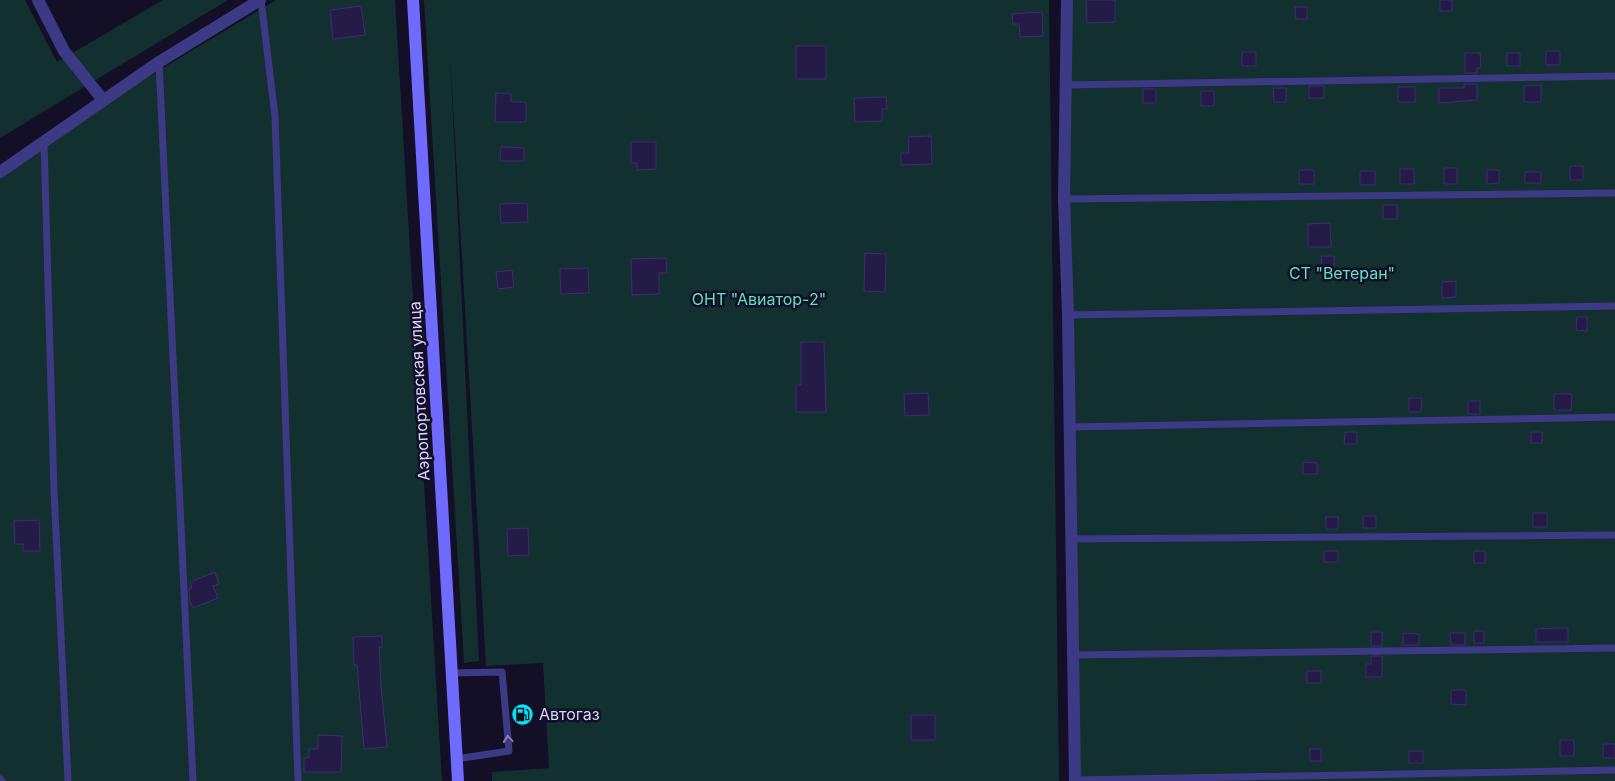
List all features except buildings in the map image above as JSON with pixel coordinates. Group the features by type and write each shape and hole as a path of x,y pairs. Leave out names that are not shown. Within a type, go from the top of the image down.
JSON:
{"street":[{"path":"38,0 64,51 103,100"},
{"path":"0,172 159,62 260,0"},
{"name":"Аэропортовская улица","path":"413,0 450,673 458,781"},
{"path":"1067,0 1064,199 1068,315 1075,781"}],"lane":[{"path":"260,0 275,116 298,781"},
{"path":"159,62 193,781"},
{"path":"1066,85 1615,76"},
{"path":"44,142 54,491 68,781"},
{"path":"1064,199 1615,193"},
{"path":"1068,315 1615,306"},
{"path":"1070,427 1615,417"},
{"path":"1070,539 1615,535"},
{"path":"1072,655 1615,648"},
{"path":"450,673 502,672 508,751 456,759"},
{"path":"1075,781 1615,770"}],"green space":[{"path":"0,0 25,0 57,62 163,0 228,0 0,138"},
{"path":"276,0 395,0 442,781 0,781 0,166","holes":["361,6 365,35 333,39 330,10"]},
{"name":"ОНТ \"Авиатор-2\"","path":"424,0 1049,0 1059,781 492,781 492,772 549,768 543,663 486,666 450,55 479,661 464,663"},
{"name":"СТ \"Ветеран\"","path":"1065,0 1615,0 1615,781 1076,781"}],"place":[{"name":"Автогаз","path":"523,714"}]}
